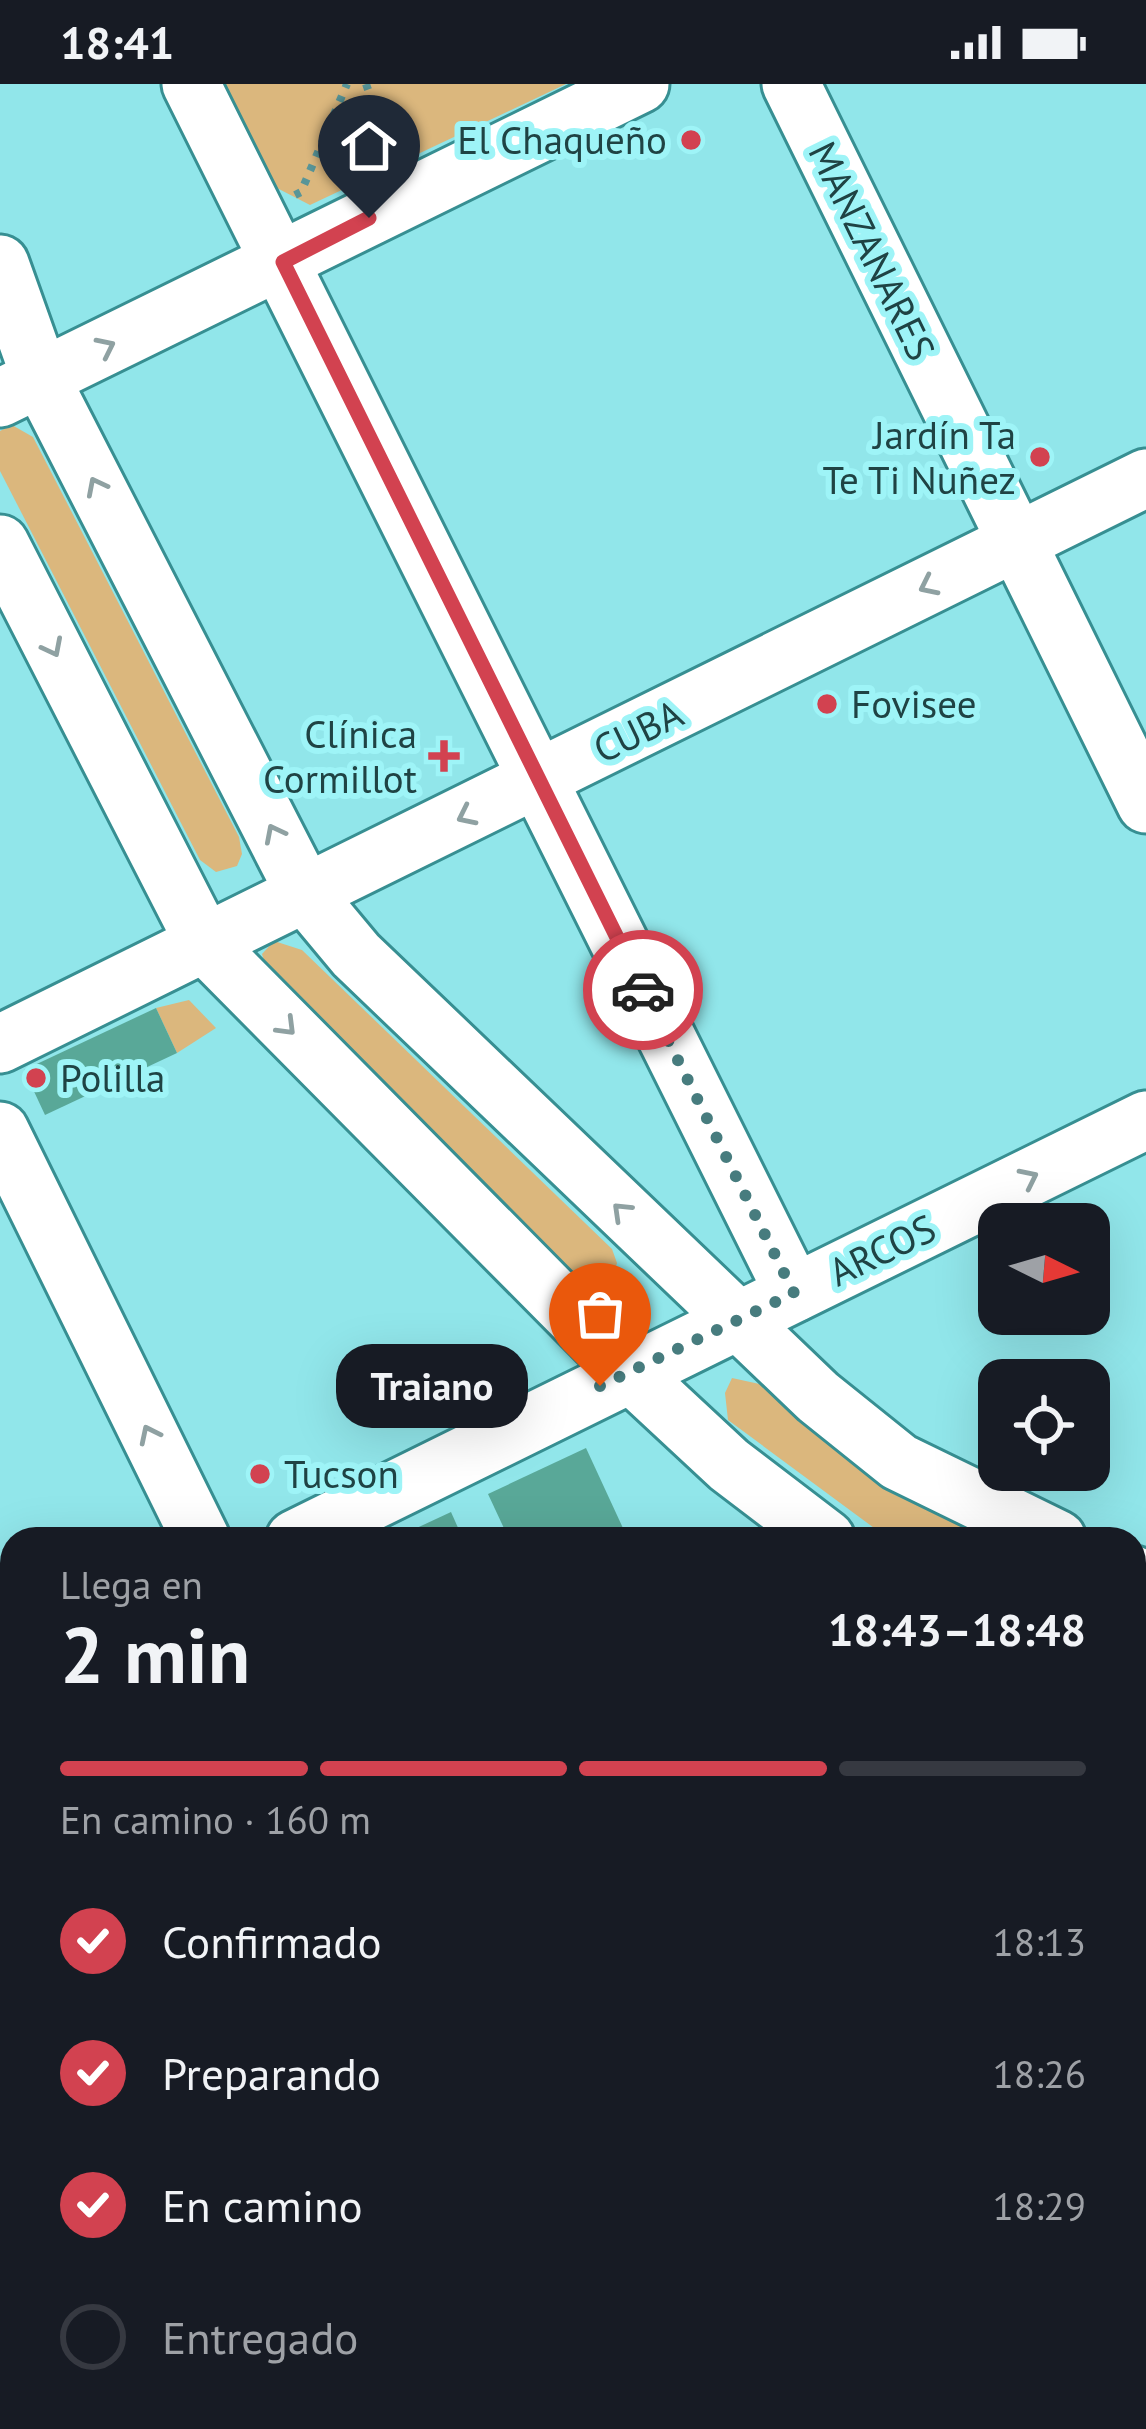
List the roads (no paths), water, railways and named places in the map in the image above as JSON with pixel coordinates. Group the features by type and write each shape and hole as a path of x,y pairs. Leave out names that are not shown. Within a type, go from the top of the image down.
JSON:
{"street":[{"path":"191,84 794,1293"},
{"path":"20,388 640,84"},
{"name":"MANZANARES","path":"791,84 1146,804"},
{"path":"0,264 20,388 307,895 356,955 735,1322 899,1462 1032,1527"},
{"name":"CUBA","path":"0,1044 1146,478"},
{"path":"0,544 205,944 629,1372 729,1465 810,1527"},
{"name":"ARCOS","path":"319,1527 1146,1120"},
{"path":"0,1131 195,1527"}],"place":[{"name":"El Chaqueño","path":"691,140"},
{"name":"Jardín Ta Te Ti Nuñez","path":"1040,457"},
{"name":"Fovisee","path":"827,704"},
{"name":"Clínica Cormillot","path":"444,756"},
{"name":"Polilla","path":"36,1078"},
{"name":"Traiano","path":"600,1386"},
{"name":"Tucson","path":"260,1474"}]}
